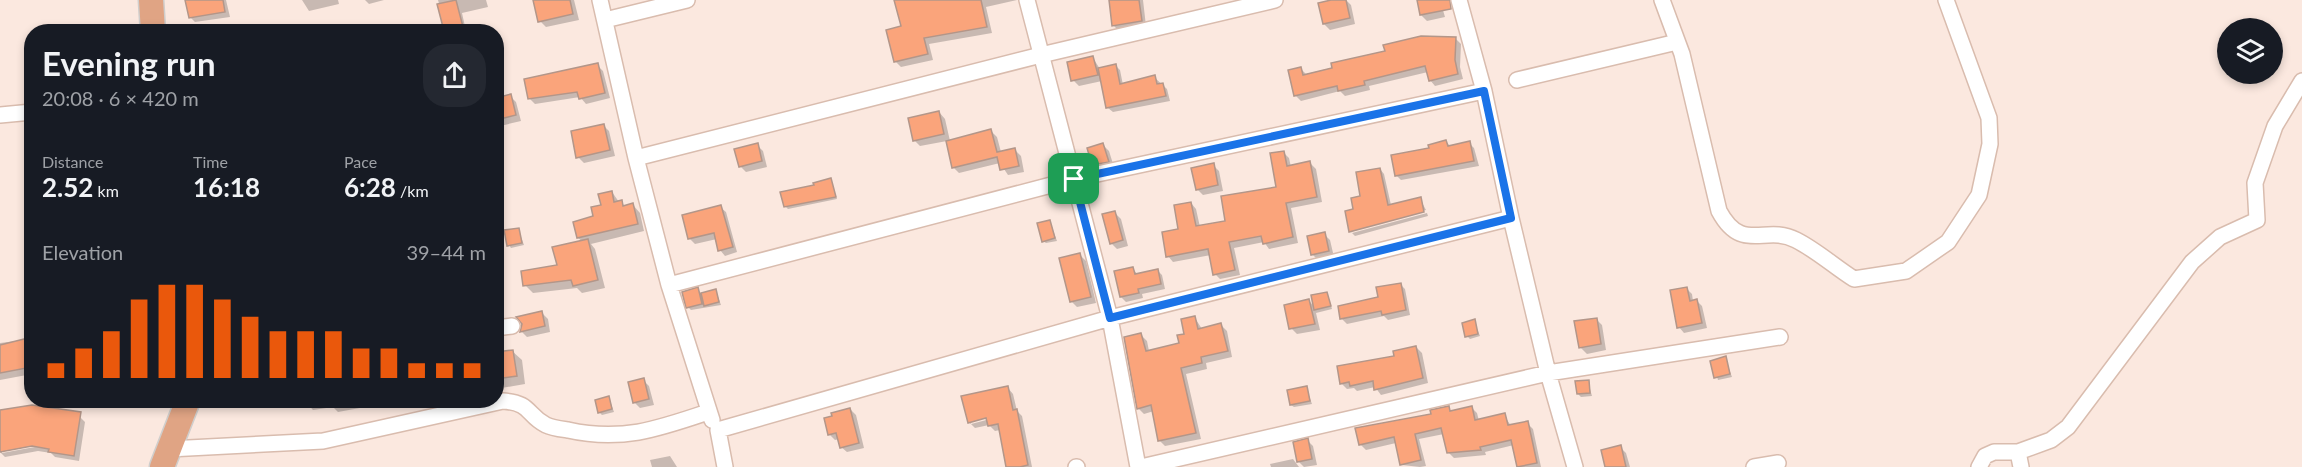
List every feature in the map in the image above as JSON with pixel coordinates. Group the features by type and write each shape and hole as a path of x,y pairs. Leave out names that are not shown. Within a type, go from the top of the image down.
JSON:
{"main road":[{"path":"151,0 152,24"},
{"path":"166,458 185,408"}],"street":[{"path":"600,0 636,158 669,285 708,412 718,430 725,467"},
{"path":"605,20 687,0"},
{"path":"1027,0 1110,318 1139,467 1548,373 1780,337"},
{"path":"636,158 1041,55 1275,0"},
{"path":"1459,0 1484,91 1548,373 1575,467"},
{"path":"1662,0 1677,42 1719,211 1728,227 1741,234 1794,239 1854,279 1906,271 1948,242 1979,195 1990,144 1989,118 1946,0"},
{"path":"1517,80 1677,42"},
{"path":"1979,467 1985,456 1994,452 2020,459 2068,427 2081,414 2102,381 2192,262 2220,237 2257,220 2255,183 2275,126 2302,81"},
{"path":"669,285 1074,179 1484,91"},
{"path":"0,115 24,113"},
{"path":"718,430 1110,318 1511,218"},
{"path":"504,401 517,402 530,410 545,425 579,433 621,436 708,412"},
{"path":"166,458 323,441 472,408"},
{"path":"1754,467 1778,463"}],"building":[{"path":"185,0 223,0 225,12 189,18"},
{"path":"456,0 462,24 442,24 437,4"},
{"path":"533,0 570,0 573,14 538,22"},
{"path":"894,0 981,0 987,27 924,38 928,54 894,62 886,30 901,26"},
{"path":"1109,0 1139,0 1142,21 1112,26"},
{"path":"1346,0 1350,18 1323,24 1318,3"},
{"path":"1417,0 1450,0 1451,9 1420,15"},
{"path":"1421,36 1456,37 1455,60 1458,74 1429,81 1425,66 1364,81 1365,85 1338,91 1337,86 1294,96 1288,70 1301,67 1303,75 1332,68 1331,63 1385,51 1383,45"},
{"path":"1093,56 1098,75 1071,81 1067,62"},
{"path":"598,63 605,93 579,99 577,92 528,99 524,79"},
{"path":"1116,64 1120,84 1155,75 1157,84 1163,83 1166,96 1106,108 1098,68"},
{"path":"511,94 516,115 504,118 504,96"},
{"path":"939,111 944,134 913,141 908,118"},
{"path":"604,124 610,150 576,158 571,131"},
{"path":"991,129 997,152 1015,148 1019,166 1000,170 997,157 952,168 946,141"},
{"path":"1446,140 1448,146 1470,141 1474,161 1395,176 1391,155 1429,148 1428,145"},
{"path":"758,143 762,161 739,167 734,149"},
{"path":"1103,143 1109,162 1092,165 1087,148"},
{"path":"1284,151 1287,166 1310,161 1317,197 1286,203 1293,237 1263,244 1261,236 1229,242 1235,270 1213,275 1208,249 1166,257 1162,232 1178,229 1174,205 1191,202 1196,226 1225,221 1221,196 1276,187 1270,153"},
{"path":"1214,163 1218,185 1196,190 1191,168"},
{"path":"1380,168 1388,205 1421,197 1424,212 1349,232 1345,211 1353,209 1351,198 1360,196 1356,172"},
{"path":"831,178 836,197 784,207 780,192 814,185 813,183"},
{"path":"612,191 614,202 622,200 623,206 633,203 638,224 577,238 573,222 593,216 591,207 601,205 598,194"},
{"path":"721,205 733,247 718,251 714,233 688,239 682,215"},
{"path":"1115,211 1123,240 1110,244 1102,214"},
{"path":"1050,220 1055,238 1042,242 1037,223"},
{"path":"519,228 522,243 507,246 504,230"},
{"path":"1325,232 1329,251 1311,255 1307,236"},
{"path":"588,239 598,280 573,286 571,280 523,286 521,271 557,265 552,247"},
{"path":"1080,253 1091,297 1070,302 1059,258"},
{"path":"1133,267 1135,274 1158,269 1161,284 1138,289 1139,293 1120,297 1114,271"},
{"path":"1401,283 1406,310 1382,315 1381,311 1340,319 1338,306 1378,297 1376,287"},
{"path":"698,287 702,304 686,308 682,292"},
{"path":"1687,287 1690,301 1697,299 1702,323 1677,328 1670,290"},
{"path":"716,289 719,302 704,306 701,293"},
{"path":"1327,292 1331,306 1314,310 1311,295"},
{"path":"1309,299 1315,324 1289,329 1284,305"},
{"path":"542,311 545,326 520,332 522,324 516,317"},
{"path":"1195,316 1198,329 1221,323 1228,351 1201,357 1202,363 1181,368 1196,433 1158,441 1151,405 1137,409 1124,337 1141,333 1146,351 1179,343 1177,335 1184,334 1181,319"},
{"path":"1597,318 1601,344 1579,348 1574,321"},
{"path":"1475,319 1478,334 1465,337 1462,323"},
{"path":"24,339 24,368 0,373 0,345"},
{"path":"1416,346 1423,378 1374,390 1373,381 1350,386 1349,382 1340,384 1337,366 1394,356 1393,351"},
{"path":"513,350 517,376 504,378 504,351"},
{"path":"1726,356 1730,374 1714,378 1710,361"},
{"path":"644,378 649,399 633,403 628,382"},
{"path":"1589,380 1590,393 1577,394 1575,381"},
{"path":"1008,386 1013,410 1017,409 1028,465 1020,467 1006,467 998,424 988,426 986,418 968,423 961,396"},
{"path":"1307,386 1310,401 1290,405 1287,390"},
{"path":"609,396 612,409 598,413 595,400"},
{"path":"24,406 81,412 74,456 48,452 49,449 32,446 0,452 0,410"},
{"path":"1449,406 1450,411 1472,406 1475,420 1505,413 1508,425 1528,421 1537,463 1517,467 1511,440 1480,447 1481,450 1447,453 1441,428 1415,434 1421,460 1400,465 1394,437 1359,445 1355,428 1431,414 1430,410"},
{"path":"850,408 859,443 840,448 836,433 828,435 824,418 832,416 831,413"},
{"path":"1308,438 1312,459 1297,462 1293,442"},
{"path":"1621,445 1626,467 1605,467 1601,450"}],"route":[{"path":"1484,91 1511,218 1110,318 1074,179 1484,91"}]}
